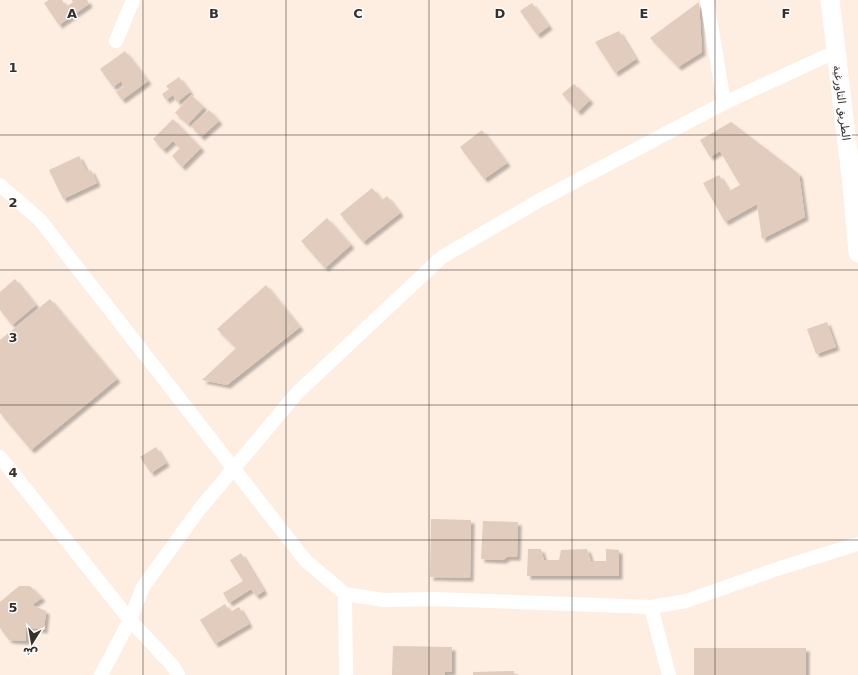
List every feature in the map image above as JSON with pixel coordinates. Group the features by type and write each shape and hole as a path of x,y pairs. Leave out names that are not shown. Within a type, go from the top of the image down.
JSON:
{"street":[{"path":"116,41 133,0"},
{"path":"707,0 724,103"},
{"name":"الطريق التاورغية","path":"830,0 835,52 855,184 858,253"},
{"path":"101,675 130,620 143,587 198,510 297,393 442,257 540,200 724,103 835,52"},
{"path":"0,185 40,220 305,560 345,594 384,600 436,599 651,607 686,601 780,568 858,544"},
{"path":"0,457 130,620 172,665 178,675"},
{"path":"345,594 346,675"},
{"path":"651,607 669,675"}],"building":[{"path":"49,0 62,0 66,7 73,2 72,0 87,0 89,4 59,25 44,3"},
{"path":"699,2 702,52 678,67 650,38"},
{"path":"532,3 549,26 537,35 520,11"},
{"path":"619,31 636,59 615,73 595,42"},
{"path":"125,51 148,81 122,100 116,92 124,86 121,81 113,87 100,69"},
{"path":"179,77 190,92 177,102 173,95 166,100 162,94 169,89 166,86"},
{"path":"574,84 590,100 578,112 562,94"},
{"path":"191,95 204,107 188,124 175,113"},
{"path":"209,110 219,121 201,137 191,126"},
{"path":"173,119 201,148 182,167 172,156 180,148 173,141 163,150 153,139"},
{"path":"731,122 799,174 805,217 762,239 757,204 725,222 703,183 719,175 729,191 740,185 720,151 710,157 700,140"},
{"path":"482,130 507,163 484,179 460,147"},
{"path":"79,156 87,172 91,170 97,183 63,199 49,170"},
{"path":"372,188 382,200 387,196 400,213 363,242 340,214"},
{"path":"327,218 351,245 325,268 301,241"},
{"path":"15,279 36,305 12,325 0,310 0,292"},
{"path":"266,285 300,327 227,385 202,380 236,348 217,329"},
{"path":"50,299 117,379 31,450 0,413 0,340"},
{"path":"827,322 836,347 816,354 807,329"},
{"path":"156,447 166,463 151,473 140,457"},
{"path":"431,519 471,520 470,578 430,577"},
{"path":"483,521 518,522 517,557 507,557 503,560 481,559"},
{"path":"528,549 541,549 544,560 559,560 561,550 587,549 591,561 606,561 606,549 619,550 619,576 527,576"},
{"path":"241,553 264,591 256,596 251,589 229,603 223,593 243,581 230,560"},
{"path":"19,586 30,586 42,598 32,605 46,611 44,630 26,627 26,641 9,640 0,628 0,602"},
{"path":"225,604 230,612 239,607 249,624 215,644 200,620"},
{"path":"393,646 452,647 452,672 445,672 445,675 392,675"},
{"path":"694,648 806,648 806,675 694,675"},
{"path":"514,671 514,675 473,675 473,672"}]}
